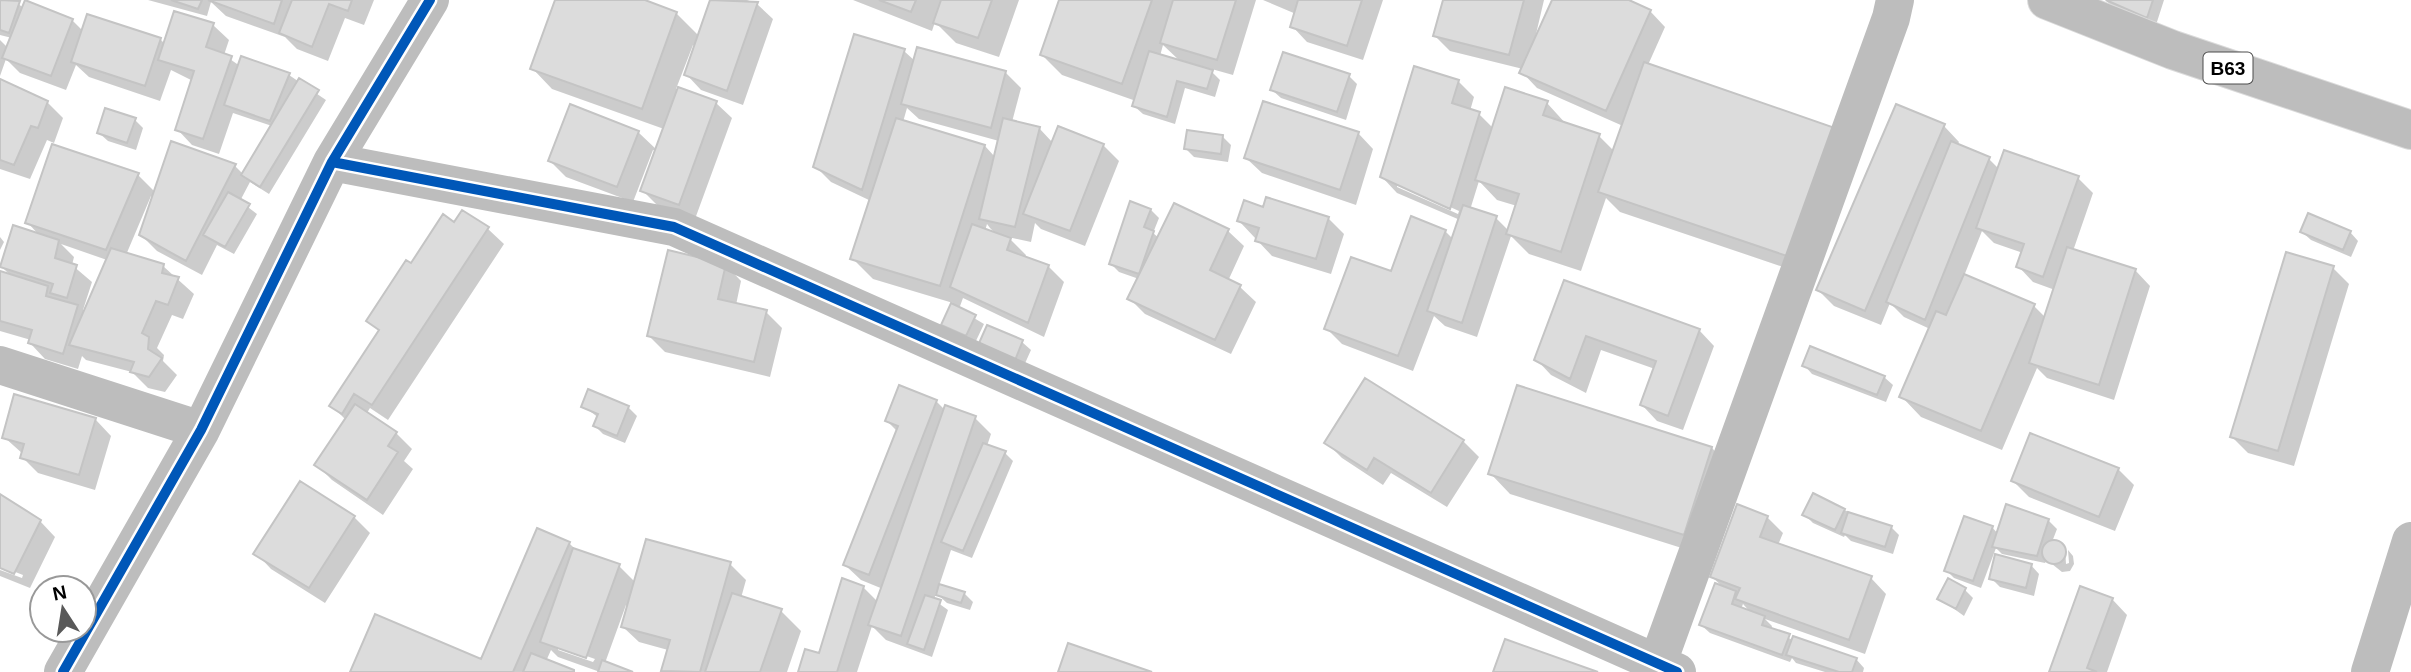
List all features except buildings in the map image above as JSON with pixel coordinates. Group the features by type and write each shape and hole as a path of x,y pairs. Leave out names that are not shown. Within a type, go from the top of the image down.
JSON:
{"main road":[{"path":"63,672 201,430 332,162 430,0"},
{"path":"332,162 674,227 1667,668 1895,0"},
{"name":"B63","path":"2047,0 2173,50 2411,130"},
{"path":"0,365 201,430"},
{"path":"2370,672 2411,541"}],"cycle path":[{"path":"63,672 201,430 332,162 430,0"},
{"path":"332,162 674,227 1677,672"}]}
